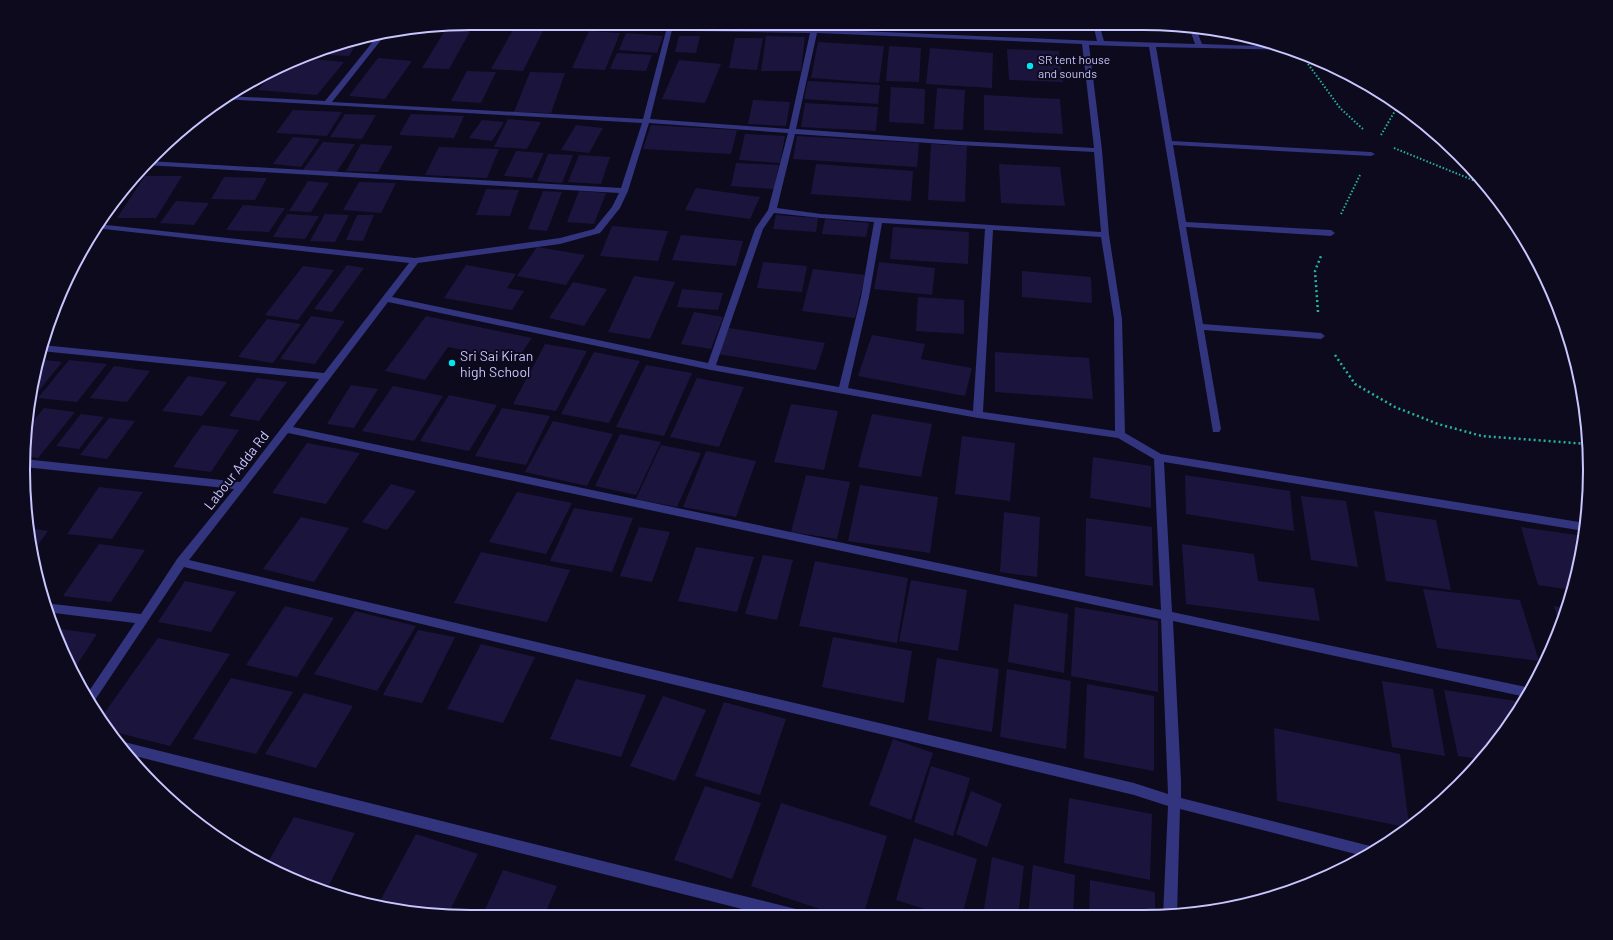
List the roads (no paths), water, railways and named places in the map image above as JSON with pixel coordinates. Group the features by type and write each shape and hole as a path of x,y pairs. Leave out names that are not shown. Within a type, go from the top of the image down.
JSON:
{"street":[{"path":"103,227 414,260 560,241 596,231 616,208 624,191 646,121 669,30"},
{"path":"782,30 910,36 1268,48"},
{"path":"909,30 910,36"},
{"path":"1098,30 1101,43"},
{"path":"711,366 759,229 772,210 792,132 814,31"},
{"path":"1194,33 1199,46"},
{"path":"327,103 379,39"},
{"path":"1085,42 1098,150 1105,235 1118,319 1120,435"},
{"path":"1152,44 1216,429"},
{"path":"235,98 646,121 792,132 1098,150"},
{"path":"1169,143 1371,154"},
{"path":"155,164 624,191"},
{"path":"772,210 821,216 1105,235"},
{"path":"843,390 865,297 878,220"},
{"path":"1182,224 1331,233"},
{"path":"978,414 989,227"},
{"name":"Labour Adda Rd","path":"93,696 181,562 242,486 414,260"},
{"path":"385,299 711,366 978,414 1120,435 1159,457 1579,526"},
{"path":"1199,326 1321,336"},
{"path":"47,349 326,376"},
{"path":"285,429 1523,691"},
{"path":"1159,457 1168,615 1175,802 1170,909"},
{"path":"30,464 242,486"},
{"path":"181,562 1134,789 1175,802 1365,850"},
{"path":"52,608 143,619"},
{"path":"131,750 772,910"}],"place":[{"name":"SR tent house and sounds","path":"1030,66"},
{"name":"Sri Sai Kiran high School","path":"452,363"}]}
